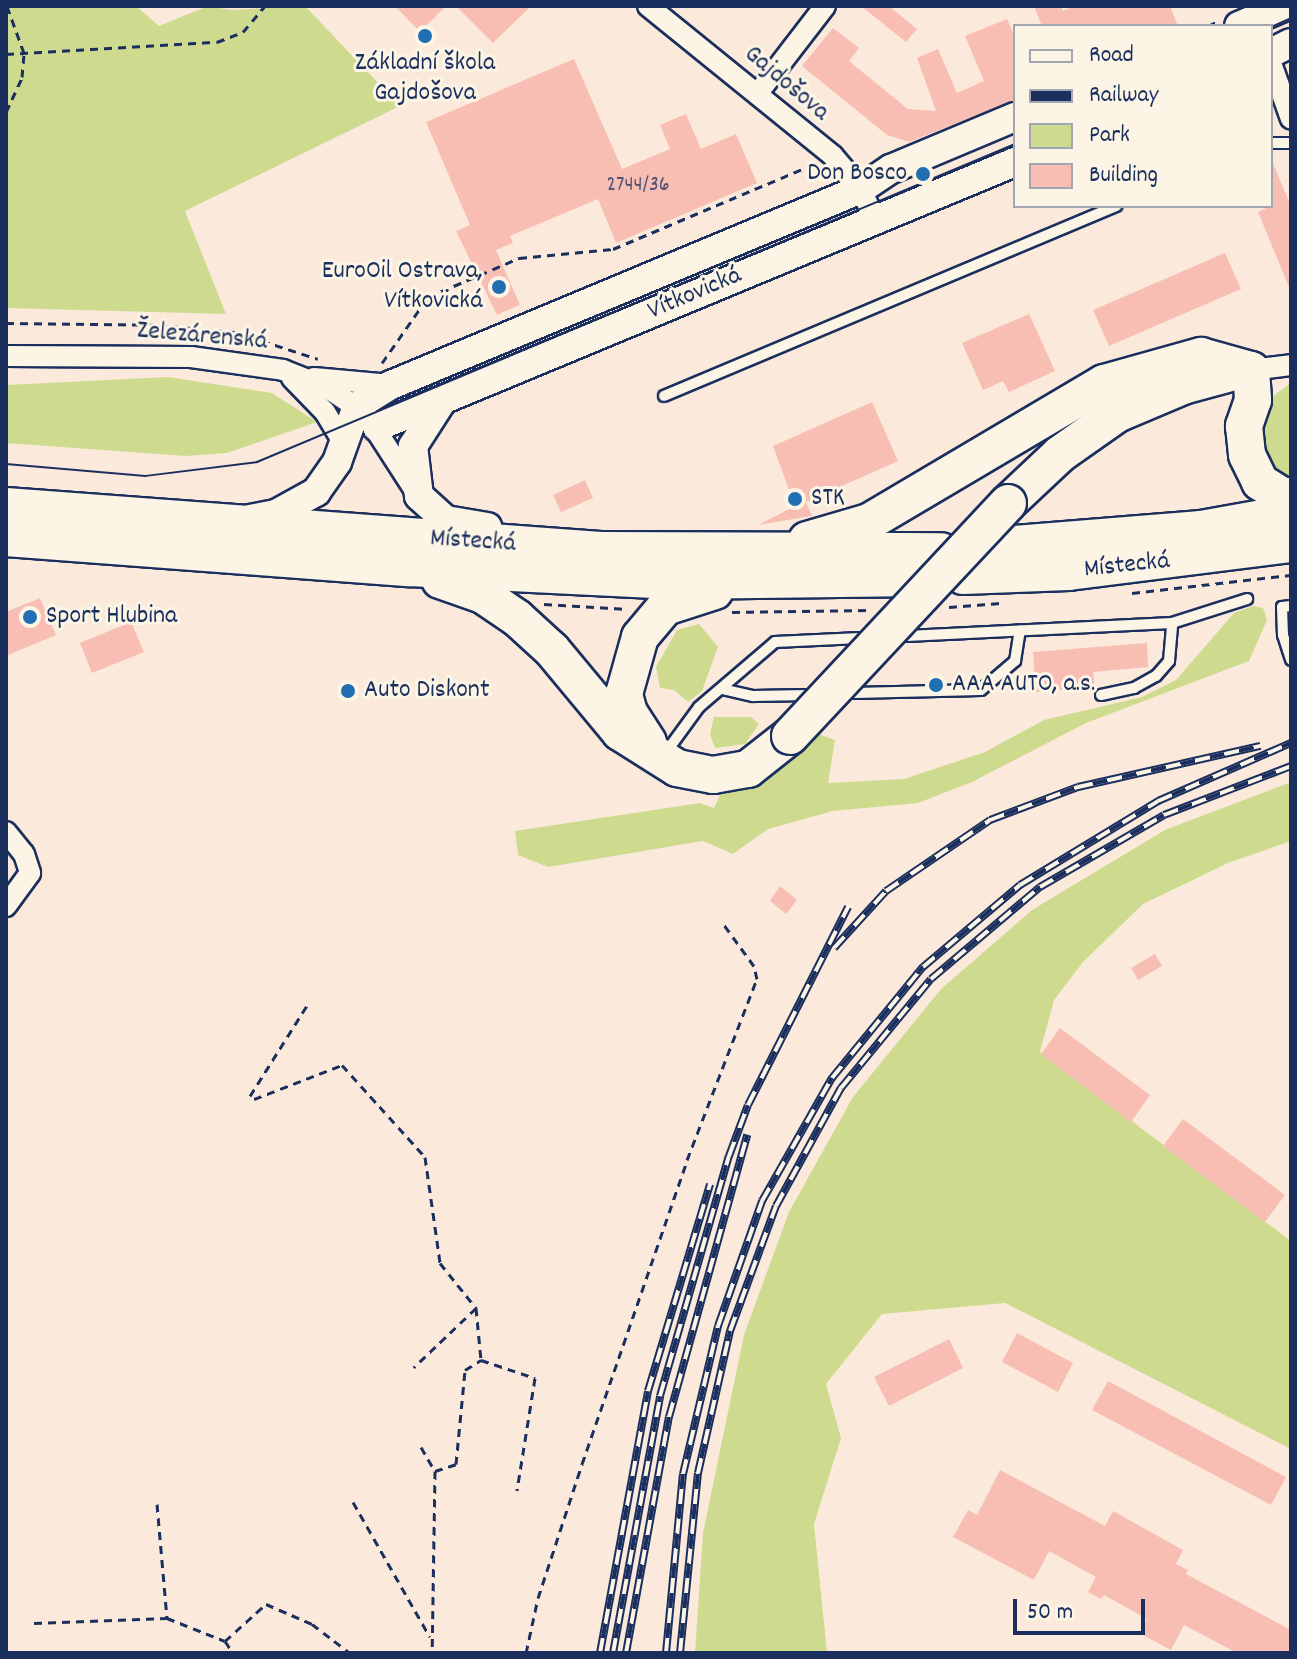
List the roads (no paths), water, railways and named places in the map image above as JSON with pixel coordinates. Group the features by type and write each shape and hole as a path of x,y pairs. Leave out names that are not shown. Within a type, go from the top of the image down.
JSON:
{"highway":[{"path":"660,759 629,713 624,694 640,637 665,607 869,522 1104,383 1201,356 1251,370"},
{"path":"1251,370 1253,400 1244,426 1247,455 1260,482 1282,496 1291,496"},
{"path":"409,568 483,595 517,618 552,650 620,732 660,759 694,773 731,773 763,761 790,736 1008,503 1060,454 1117,414 1183,386 1251,370"},
{"name":"Místecká","path":"6,506 218,526 600,550 916,578"},
{"name":"Místecká","path":"990,546 1201,529 1291,513"},
{"name":"Místecká","path":"6,538 409,568 952,564 1069,572 1225,555 1283,553"}],"street":[{"name":"Gajdošova","path":"648,6 833,156 861,189 874,218"},
{"path":"758,93 825,6"},
{"path":"1254,19 1286,6"},
{"path":"1273,52 1291,43"},
{"path":"1273,69 1291,119"},
{"name":"Vítkovická","path":"357,406 385,376 861,189 891,169 1013,118"},
{"name":"Vítkovická","path":"377,427 1013,163"},
{"name":"Železárenská","path":"6,356 191,357 293,374 357,406 377,427 419,496"},
{"path":"1251,370 1291,365"},
{"path":"293,374 385,376"},
{"path":"293,374 325,412 343,442"},
{"path":"446,397 413,446 419,496 446,520 570,537 600,550"},
{"path":"218,526 276,514 316,492 337,462 357,406"},
{"path":"6,832 24,854 30,873 6,906"},
{"path":"6,844 6,852"}],"lane":[{"path":"664,396 1112,208"},
{"path":"907,636 1172,623 1247,599"},
{"path":"1291,606 1282,607 1283,635 1291,660"},
{"path":"1101,695 1134,688 1156,676 1169,661 1172,623"},
{"path":"854,693 981,690 1015,661 1020,630"},
{"path":"660,759 699,707 775,642 860,638"},
{"path":"722,689 753,696 808,695"}],"tram line":[{"path":"1273,26 1291,18"},
{"path":"6,464 145,476 257,462 1013,145"}],"railway":[{"path":"666,1653 683,1474 718,1326 762,1201 832,1078 923,967 1020,885 1158,801 1291,743"},
{"path":"834,948 886,891 990,820 1078,787 1260,746"},
{"path":"680,1653 698,1473 730,1331 776,1206 841,1088 931,979 1040,887 1164,815 1291,766"},
{"path":"613,1653 660,1396 729,1156 748,1105 848,907"},
{"path":"626,1653 669,1417 747,1135"},
{"path":"600,1653 648,1391 710,1184"}],"place":[{"name":"Základní škola Gajdošova","path":"425,36"},
{"name":"Don Bosco","path":"923,174"},
{"name":"EuroOil Ostrava, Vítkovická","path":"499,287"},
{"name":"STK","path":"795,499"},
{"name":"Sport Hlubina","path":"30,617"},
{"name":"AAA AUTO, a.s.","path":"936,685"},
{"name":"Auto Diskont","path":"348,691"}]}
